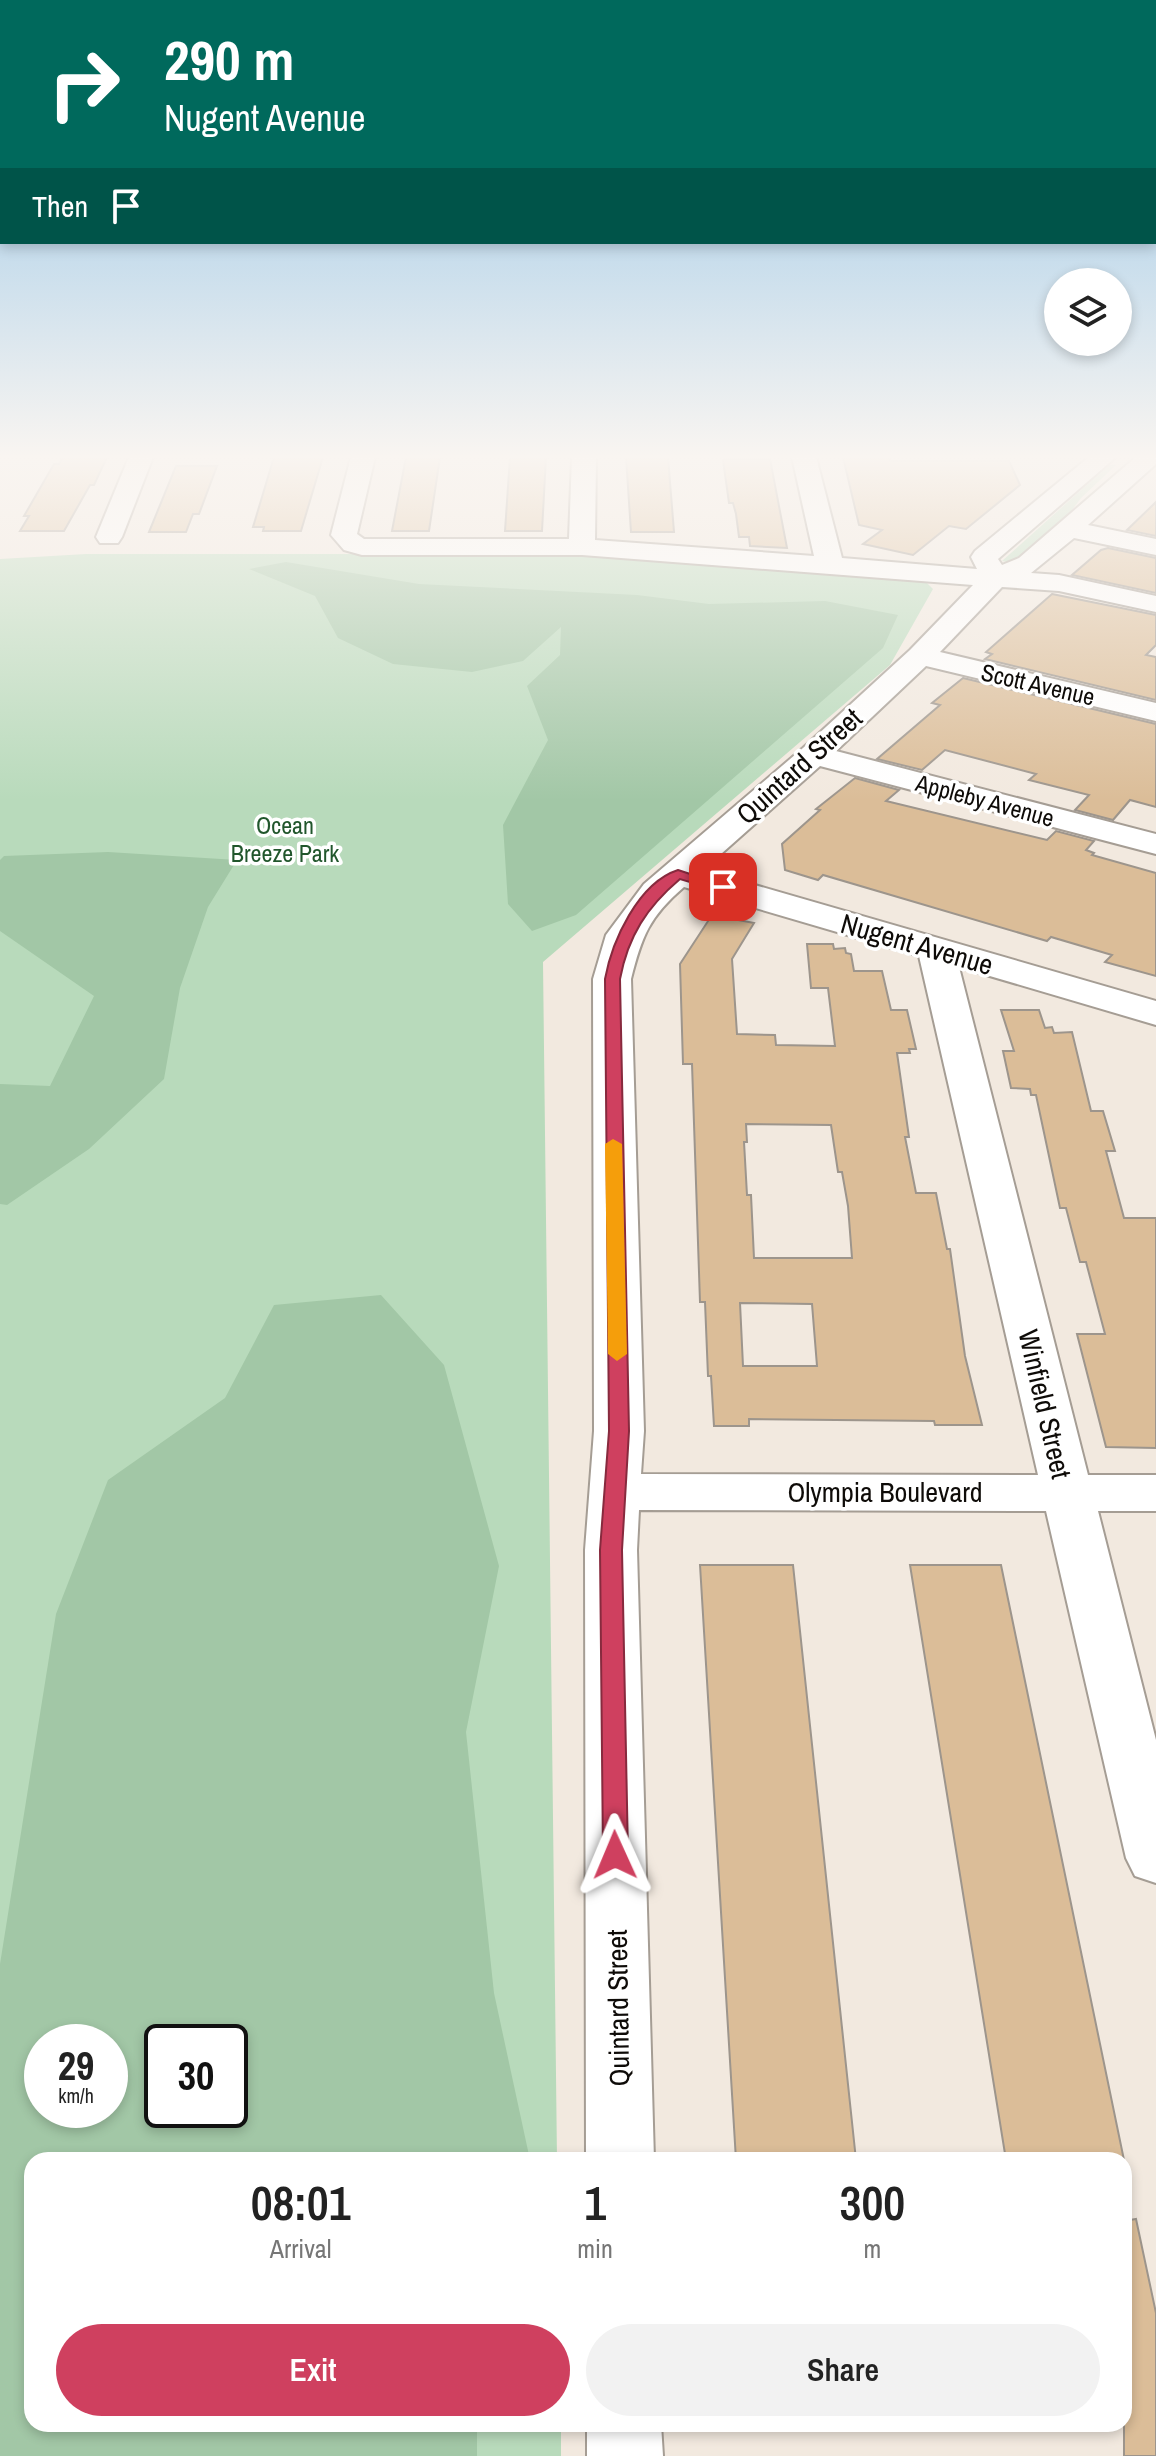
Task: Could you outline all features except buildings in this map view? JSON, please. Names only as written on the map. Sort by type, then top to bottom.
[{"type":"street","points":[[907,572],[1059,583],[1156,604]]},
{"type":"street","points":[[992,572],[995,578]]},
{"type":"street","name":"Quintard Street","points":[[620,2152],[611,1550],[619,1431],[612,979],[617,953],[631,923],[649,900],[814,755],[920,656],[995,578],[1011,572]]},
{"type":"street","name":"Scott Avenue","points":[[920,656],[1156,712]]},
{"type":"street","name":"Appleby Avenue","points":[[814,755],[1156,844]]},
{"type":"street","name":"Nugent Avenue","points":[[678,874],[1156,1013]]},
{"type":"street","name":"Winfield Street","points":[[936,950],[1156,1858]]},
{"type":"street","name":"Olympia Boulevard","points":[[615,1492],[1156,1493]]},
{"type":"street","points":[[624,2432],[625,2456]]},
{"type":"green space","name":"Ocean Breeze Park","points":[[0,572],[810,572],[924,580],[933,589],[890,665],[543,962],[557,2152],[24,2152],[24,2432],[561,2432],[561,2456],[0,2456]]},
{"type":"green space","points":[[255,572],[344,572],[419,584],[637,595],[709,604],[825,601],[898,615],[883,648],[576,915],[532,931],[508,904],[503,825],[548,740],[527,686],[560,655],[561,627],[523,661],[472,672],[393,664],[338,638],[315,596]]},
{"type":"green space","points":[[108,852],[237,860],[208,907],[180,988],[164,1079],[89,1149],[7,1205],[0,1204],[0,1084],[50,1086],[94,996],[0,931],[0,860],[4,856]]},
{"type":"green space","points":[[381,1295],[444,1365],[499,1566],[466,1732],[494,1993],[528,2152],[24,2152],[24,2432],[477,2432],[477,2456],[0,2456],[0,1964],[56,1614],[108,1480],[225,1398],[274,1305]]},
{"type":"slow traffic","points":[[613,1144],[617,1354]]},
{"type":"route","points":[[615,1855],[611,1550],[619,1431],[612,979],[617,953],[631,923],[657,892],[678,874],[723,887]]}]
